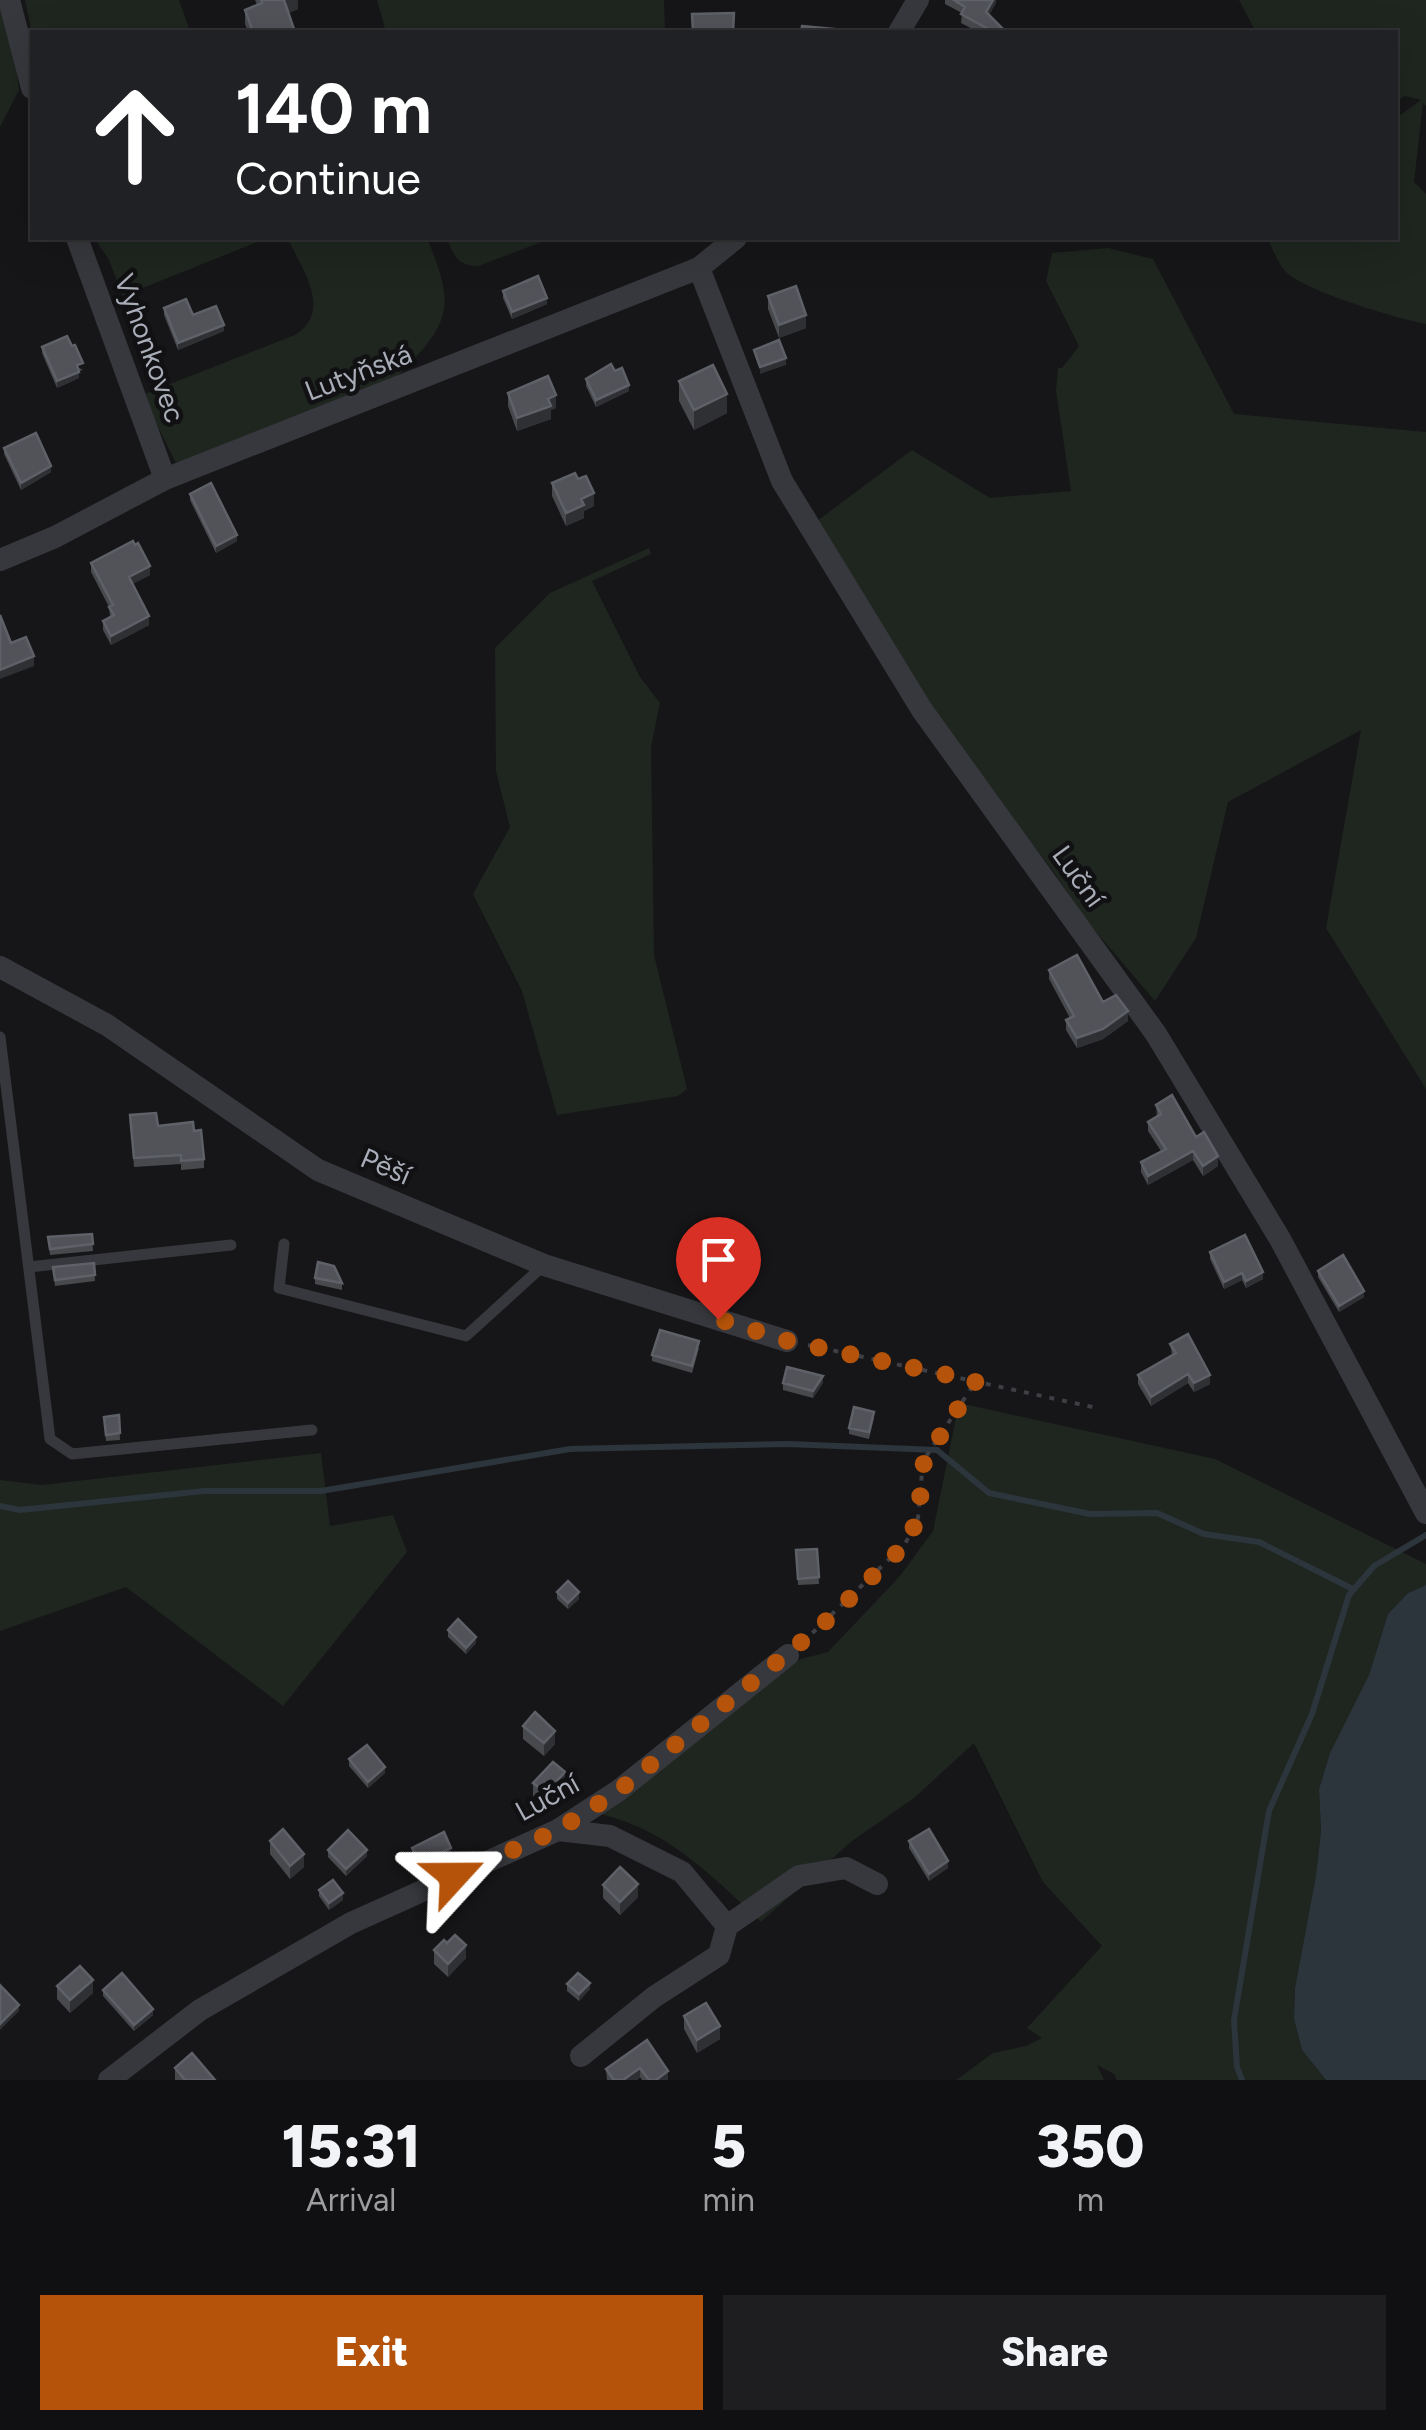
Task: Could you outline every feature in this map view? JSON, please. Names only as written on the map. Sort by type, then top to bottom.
[{"type":"street","points":[[9,0],[30,80]]},
{"type":"street","points":[[900,30],[918,0]]},
{"type":"street","name":"Vyhonkovec","points":[[79,240],[165,479]]},
{"type":"street","name":"Lutyňská","points":[[0,560],[165,479],[699,268],[734,240]]},
{"type":"street","name":"Luční","points":[[699,268],[782,481],[922,710],[1156,1034],[1280,1239],[1426,1513]]},
{"type":"street","name":"Pěší","points":[[0,967],[107,1026],[318,1170],[544,1265],[788,1341]]},
{"type":"street","name":"Luční","points":[[108,2080],[200,2010],[351,1923],[558,1830],[618,1791],[788,1655]]},
{"type":"street","points":[[558,1830],[610,1836],[682,1872],[727,1926]]},
{"type":"street","points":[[580,2056],[654,1997],[719,1955],[727,1926],[798,1876],[846,1868],[877,1884]]},
{"type":"lane","points":[[0,1037],[50,1439],[72,1454],[312,1430]]},
{"type":"lane","points":[[284,1244],[279,1288],[466,1336],[544,1265]]},
{"type":"lane","points":[[30,1267],[230,1245]]},
{"type":"path","points":[[788,1341],[1097,1408]]},
{"type":"path","points":[[788,1655],[906,1544],[918,1518],[924,1461],[976,1381]]},
{"type":"shaded area","points":[[0,0],[8,0],[19,90],[0,127]]},
{"type":"shaded area","points":[[25,0],[179,0],[189,30],[31,30]]},
{"type":"shaded area","points":[[377,0],[664,0],[665,30],[385,30]]},
{"type":"shaded area","points":[[1239,0],[1426,0],[1426,106],[1423,103],[1414,182],[1426,194],[1426,324],[1353,303],[1296,279],[1283,269],[1268,240],[1398,240],[1398,117],[1421,100],[1405,96],[1398,100],[1398,30],[1255,30]]},
{"type":"shaded area","points":[[95,240],[262,240],[123,296],[108,258]]},
{"type":"shaded area","points":[[278,240],[428,240],[445,298],[438,327],[398,376],[177,465],[142,395],[295,335],[306,326],[312,315],[312,291],[290,243]]},
{"type":"shaded area","points":[[448,240],[547,240],[478,266],[466,264]]},
{"type":"shaded area","points":[[1108,248],[1153,259],[1234,414],[1426,432],[1426,1089],[1326,928],[1361,730],[1228,802],[1196,938],[1155,1001],[1086,920],[1051,868],[937,723],[813,524],[912,450],[990,498],[1071,491],[1056,391],[1058,368],[1079,346],[1046,281],[1052,253]]},
{"type":"shaded area","points":[[649,548],[651,554],[592,581],[640,677],[660,703],[651,747],[654,955],[687,1089],[678,1096],[557,1115],[522,991],[473,894],[510,827],[496,771],[495,648],[550,593]]},
{"type":"shaded area","points":[[959,1403],[1215,1459],[1426,1564],[1426,1585],[1408,1593],[1388,1614],[1369,1675],[1330,1753],[1319,1789],[1321,1831],[1295,1988],[1294,2019],[1302,2050],[1326,2080],[1117,2080],[1097,2065],[1104,2080],[956,2080],[993,2053],[1042,2038],[1027,2028],[1102,1946],[1043,1882],[974,1743],[914,1798],[852,1841],[761,1922],[703,1869],[662,1840],[616,1818],[590,1812],[782,1664],[828,1652],[900,1576],[933,1531]]},
{"type":"shaded area","points":[[321,1453],[330,1526],[393,1515],[407,1552],[283,1706],[126,1587],[0,1631],[0,1480],[42,1485]]},
{"type":"shaded area","points":[[1426,1585],[1426,2080],[1326,2080],[1302,2050],[1294,2019],[1295,1988],[1321,1831],[1319,1789],[1330,1753],[1369,1675],[1388,1614],[1408,1593]]},
{"type":"building","points":[[261,0],[284,0],[294,30],[252,30],[245,10],[262,3]]},
{"type":"building","points":[[954,0],[993,0],[986,12],[1004,30],[990,30],[961,14],[965,7]]},
{"type":"building","points":[[734,13],[733,30],[693,30],[692,14]]},
{"type":"building","points":[[802,26],[835,29],[835,30],[801,30]]},
{"type":"building","points":[[538,276],[547,298],[512,312],[503,291]]},
{"type":"building","points":[[796,286],[806,315],[779,325],[768,296]]},
{"type":"building","points":[[186,299],[193,315],[216,306],[224,325],[178,343],[164,308]]},
{"type":"building","points":[[67,336],[83,363],[77,365],[79,372],[57,381],[42,347]]},
{"type":"building","points":[[779,340],[786,358],[760,367],[754,350]]},
{"type":"building","points":[[611,364],[615,371],[622,368],[629,385],[596,400],[586,379]]},
{"type":"building","points":[[713,365],[727,394],[694,410],[679,381]]},
{"type":"building","points":[[548,376],[556,395],[548,399],[551,406],[517,418],[508,393]]},
{"type":"building","points":[[36,433],[51,466],[21,483],[4,448]]},
{"type":"building","points":[[575,473],[578,479],[586,476],[594,493],[581,499],[584,505],[566,513],[552,483]]},
{"type":"building","points":[[211,483],[237,535],[216,546],[190,494]]},
{"type":"building","points":[[133,541],[138,543],[150,566],[129,577],[149,616],[111,636],[103,621],[114,615],[109,607],[113,605],[91,563]]},
{"type":"building","points":[[0,615],[11,643],[26,637],[34,656],[0,670]]},
{"type":"building","points":[[1077,955],[1103,1002],[1116,995],[1128,1011],[1103,1029],[1077,1038],[1066,1020],[1074,1016],[1049,970]]},
{"type":"building","points":[[1172,1095],[1196,1137],[1204,1132],[1218,1156],[1203,1166],[1193,1151],[1148,1176],[1141,1162],[1166,1149],[1148,1122],[1161,1114],[1156,1105]]},
{"type":"building","points":[[156,1113],[158,1126],[193,1122],[194,1131],[201,1130],[204,1159],[181,1161],[181,1155],[134,1158],[130,1115]]},
{"type":"building","points":[[92,1234],[93,1244],[50,1249],[48,1237]]},
{"type":"building","points":[[1245,1235],[1263,1272],[1246,1281],[1242,1273],[1224,1282],[1210,1252]]},
{"type":"building","points":[[1343,1255],[1364,1291],[1339,1306],[1318,1271]]},
{"type":"building","points":[[318,1262],[334,1266],[342,1283],[315,1278]]},
{"type":"building","points":[[94,1263],[95,1275],[55,1280],[53,1267]]},
{"type":"building","points":[[660,1330],[699,1341],[692,1366],[652,1355]]},
{"type":"building","points":[[1188,1334],[1210,1375],[1194,1383],[1188,1374],[1151,1397],[1138,1375],[1176,1353],[1170,1344]]},
{"type":"building","points":[[787,1367],[823,1376],[813,1391],[783,1383]]},
{"type":"building","points":[[854,1407],[874,1412],[869,1432],[849,1428]]},
{"type":"building","points":[[119,1415],[120,1433],[106,1435],[104,1417]]},
{"type":"building","points":[[817,1549],[819,1577],[798,1579],[796,1550]]},
{"type":"building","points":[[568,1581],[579,1592],[568,1603],[557,1592]]},
{"type":"building","points":[[458,1619],[476,1637],[466,1648],[448,1630]]},
{"type":"building","points":[[535,1712],[555,1731],[544,1743],[523,1726]]},
{"type":"building","points":[[367,1745],[385,1767],[368,1782],[349,1759]]},
{"type":"building","points":[[553,1762],[565,1772],[546,1793],[533,1783]]},
{"type":"building","points":[[283,1829],[304,1854],[290,1866],[270,1841]]},
{"type":"building","points":[[929,1829],[948,1861],[929,1874],[909,1841]]},
{"type":"building","points":[[348,1830],[367,1850],[346,1869],[328,1850]]},
{"type":"building","points":[[444,1832],[451,1848],[420,1863],[412,1848]]},
{"type":"building","points":[[620,1867],[638,1884],[620,1902],[603,1885]]},
{"type":"building","points":[[333,1880],[343,1893],[329,1903],[319,1890]]},
{"type":"building","points":[[455,1935],[466,1945],[448,1964],[434,1950]]},
{"type":"building","points":[[80,1966],[93,1980],[70,2000],[57,1986]]},
{"type":"building","points":[[122,1973],[153,2009],[134,2025],[103,1990]]},
{"type":"building","points":[[578,1973],[590,1983],[579,1994],[567,1984]]},
{"type":"building","points":[[0,1985],[19,2005],[0,2024]]},
{"type":"building","points":[[706,2003],[720,2026],[697,2040],[684,2016]]},
{"type":"building","points":[[647,2040],[668,2071],[649,2080],[640,2068],[623,2080],[614,2080],[606,2069]]},
{"type":"building","points":[[192,2053],[215,2080],[185,2080],[175,2068]]},
{"type":"waterway","points":[[0,1506],[20,1510],[204,1491],[321,1491],[570,1449],[788,1444],[937,1450],[989,1493],[1090,1514],[1157,1513],[1204,1534],[1259,1542],[1353,1589]]},
{"type":"waterway","points":[[1242,2080],[1237,2067],[1234,2020],[1269,1811],[1312,1714],[1349,1595],[1374,1566],[1426,1535]]},
{"type":"route","points":[[454,1876],[558,1830],[618,1791],[788,1655],[906,1544],[918,1518],[924,1461],[976,1381],[788,1341],[718,1319]]}]
